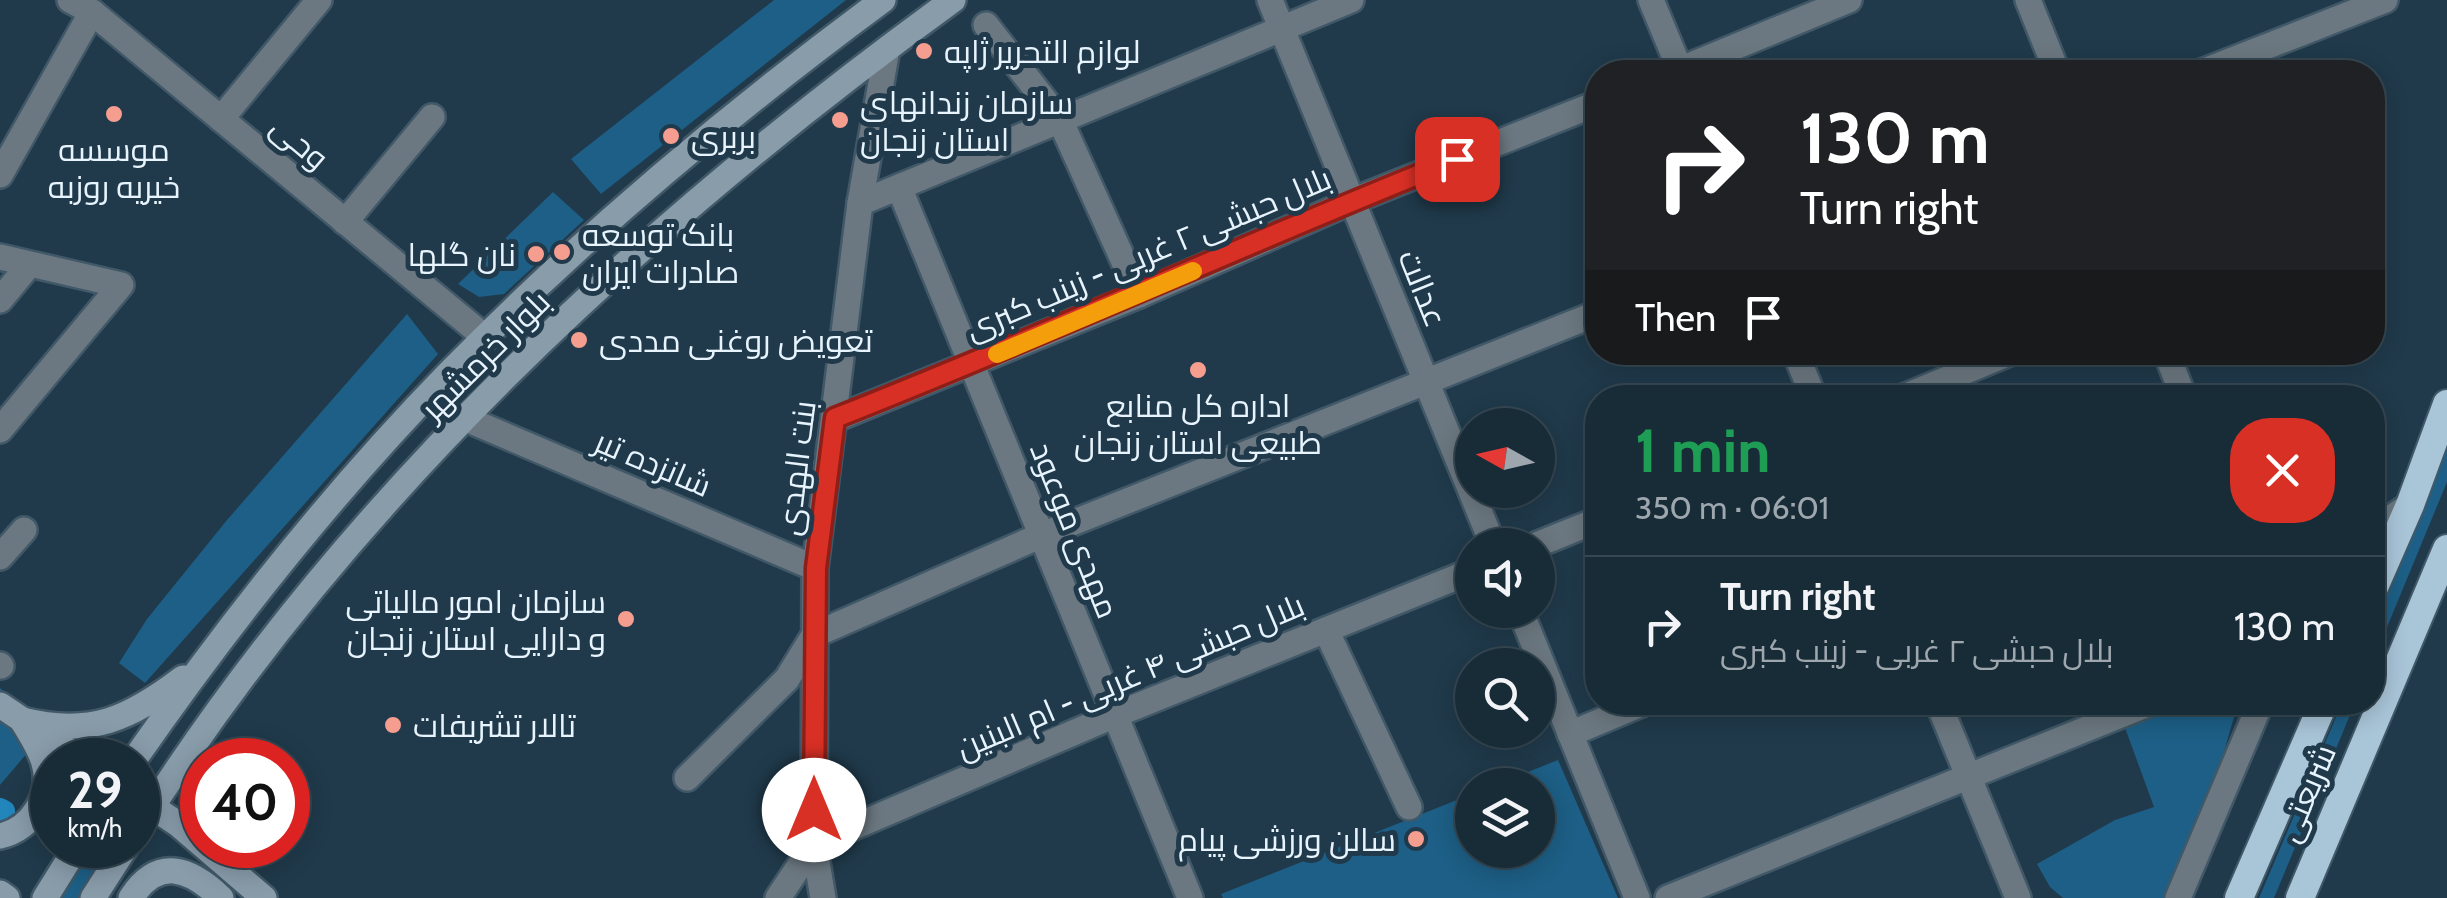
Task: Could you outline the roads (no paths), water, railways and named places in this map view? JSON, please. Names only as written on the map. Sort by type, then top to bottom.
[{"type":"highway","points":[[2385,562],[2447,404]]},
{"type":"highway","name":"شریعتی","points":[[2385,696],[2447,549]]},
{"type":"highway","points":[[2238,898],[2318,715]]},
{"type":"highway","name":"شریعتی","points":[[2300,898],[2377,715]]},
{"type":"main road","name":"بلوار خرمشهر","points":[[150,738],[326,510],[448,374],[580,247],[698,144],[884,0]]},
{"type":"main road","name":"بلوار خرمشهر","points":[[160,782],[279,630],[464,418],[606,282],[729,172],[954,0]]},
{"type":"main road","points":[[22,720],[90,728],[109,722],[154,700],[208,658]]},
{"type":"main road","points":[[0,706],[49,738]]},
{"type":"main road","points":[[0,836],[27,823],[39,808],[46,789],[43,759],[22,720]]},
{"type":"main road","points":[[160,812],[264,898]]},
{"type":"main road","points":[[44,898],[63,868]]},
{"type":"main road","points":[[94,898],[113,868]]},
{"type":"main road","points":[[132,898],[151,874],[165,870],[188,873],[222,898]]},
{"type":"main road","points":[[0,893],[7,898]]},
{"type":"street","points":[[222,119],[319,0]]},
{"type":"street","name":"عدالت","points":[[1270,0],[1486,528]]},
{"type":"street","points":[[860,203],[1351,0]]},
{"type":"street","points":[[1651,0],[1674,60]]},
{"type":"street","points":[[1707,60],[1850,0]]},
{"type":"street","points":[[2028,0],[2052,60]]},
{"type":"street","points":[[2232,60],[2384,0]]},
{"type":"street","points":[[0,175],[87,4]]},
{"type":"street","name":"وحی","points":[[87,4],[486,338]]},
{"type":"street","points":[[986,26],[1060,120],[1139,295]]},
{"type":"street","name":"بنت الهدی","points":[[823,898],[814,844],[816,568],[860,203],[887,48]]},
{"type":"street","name":"بلال حبشی ۲ غربی - زینب کبری","points":[[835,418],[1139,295],[1352,201],[1585,108]]},
{"type":"street","points":[[346,222],[432,117]]},
{"type":"street","name":"مهدی موعود","points":[[899,187],[1190,898]]},
{"type":"street","points":[[0,257],[121,285],[0,430]]},
{"type":"street","points":[[0,300],[29,265]]},
{"type":"street","points":[[687,778],[787,679],[814,635],[1042,535],[1585,319]]},
{"type":"street","points":[[1932,385],[1981,365]]},
{"type":"street","name":"شانزده تیر","points":[[464,418],[816,568]]},
{"type":"street","points":[[2385,523],[2410,505]]},
{"type":"street","points":[[1555,537],[1585,525]]},
{"type":"street","points":[[0,556],[24,530]]},
{"type":"street","name":"بلال حبشی ۴ غربی - ام البنین","points":[[814,844],[1116,715],[1455,578]]},
{"type":"street","points":[[1527,628],[1637,898]]},
{"type":"street","points":[[1326,630],[1410,807]]},
{"type":"street","points":[[1570,734],[1615,715]]},
{"type":"street","points":[[1943,715],[2018,898]]},
{"type":"street","points":[[1668,898],[2120,715]]},
{"type":"street","points":[[2178,898],[2255,715]]},
{"type":"street","points":[[778,898],[814,844]]},
{"type":"waterway","points":[[0,809],[4,811]]},
{"type":"place","name":"لوازم التحریر ژاپه","points":[[924,51]]},
{"type":"place","name":"موسسه خیریه روزبه","points":[[114,114]]},
{"type":"place","name":"سازمان زندانهای استان زنجان","points":[[840,120]]},
{"type":"place","name":"بربری","points":[[671,136]]},
{"type":"place","name":"بانک توسعه صادرات ایران","points":[[562,252]]},
{"type":"place","name":"نان گلها","points":[[536,254]]},
{"type":"place","name":"تعویض روغنی مددی","points":[[579,340]]},
{"type":"place","name":"اداره کل منابع طبیعی استان زنجان","points":[[1198,370]]},
{"type":"place","name":"سازمان امور مالیاتی و دارایی استان زنجان","points":[[626,619]]},
{"type":"place","name":"تالار تشریفات","points":[[393,725]]},
{"type":"place","name":"سالن ورزشی پیام","points":[[1416,839]]}]
